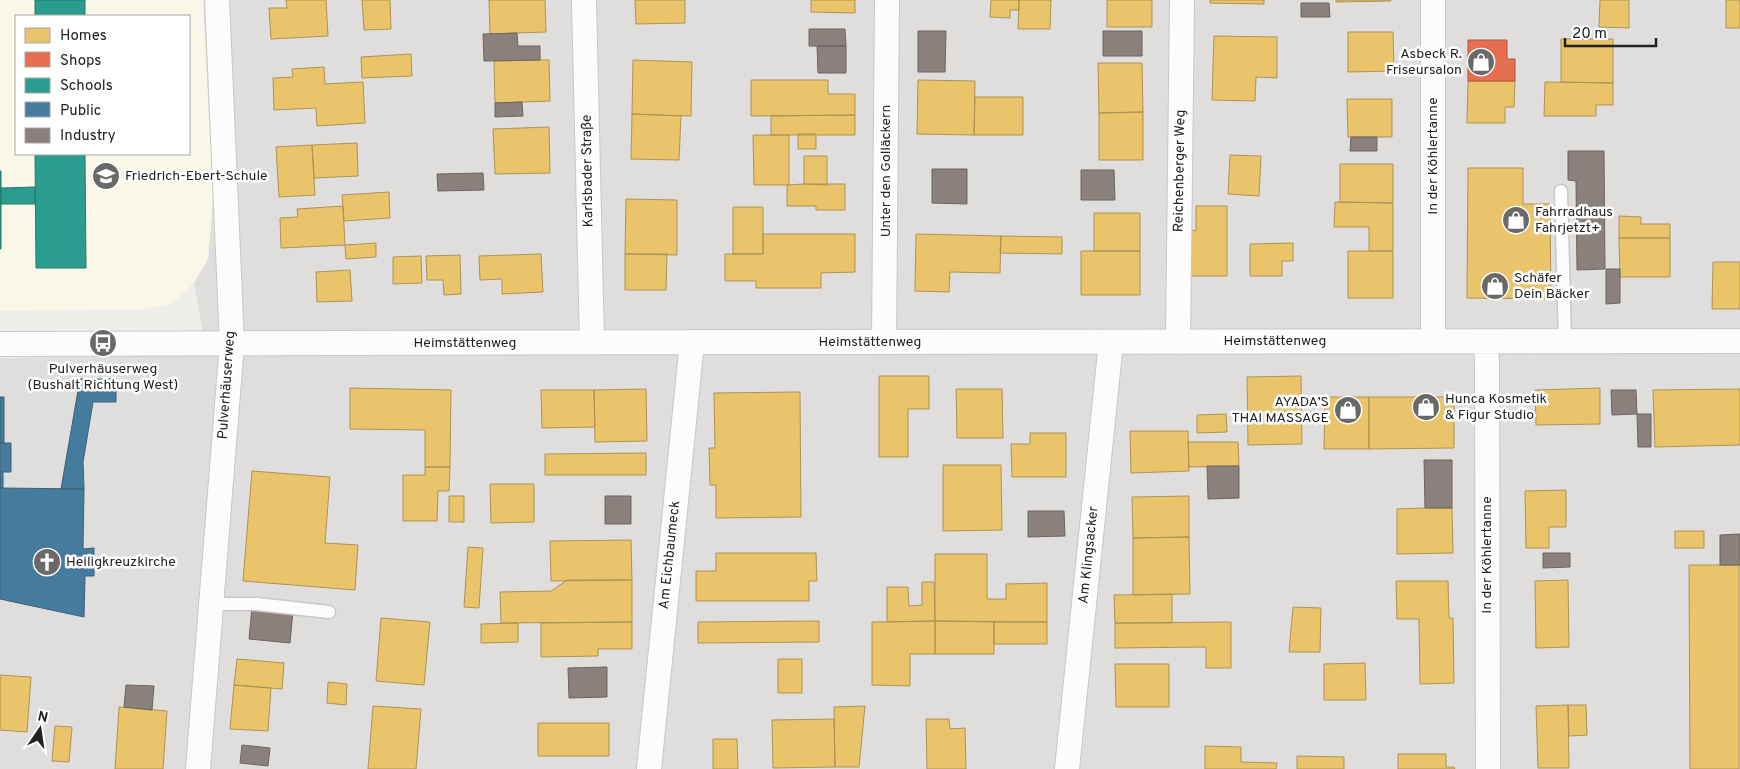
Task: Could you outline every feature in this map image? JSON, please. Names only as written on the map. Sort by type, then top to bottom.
[{"type":"street","name":"Pulverhäuserweg","points":[[198,769],[232,343],[217,0]]},
{"type":"street","name":"Karlsbader Straße","points":[[584,0],[592,342]]},
{"type":"street","name":"Unter den Golläckern","points":[[884,342],[887,0]]},
{"type":"street","name":"Reichenberger Weg","points":[[1178,342],[1182,0]]},
{"type":"street","name":"In der Köhlertanne","points":[[1433,0],[1433,341]]},
{"type":"street","name":"Heimstättenweg","points":[[0,344],[1740,341]]},
{"type":"street","name":"Am Eichbaumeck","points":[[649,769],[692,342]]},
{"type":"street","name":"Am Klingsacker","points":[[1068,769],[1111,342]]},
{"type":"street","name":"In der Köhlertanne","points":[[1486,342],[1488,769]]},
{"type":"lane","points":[[1561,191],[1565,341]]},
{"type":"lane","points":[[211,604],[257,604],[329,612]]},
{"type":"shaded area","name":"Friedrich-Ebert-Schule","points":[[0,0],[203,0],[213,198],[208,259],[194,283],[172,304],[143,309],[0,311]]},
{"type":"shaded area","points":[[203,0],[1740,0],[1740,769],[0,769],[0,660],[185,676],[207,356],[194,283],[208,259],[213,198]]},
{"type":"shaded area","points":[[1688,156],[1740,156],[1740,205],[1687,204]]},
{"type":"shaded area","points":[[1606,269],[1606,308],[1578,308],[1577,270]]},
{"type":"shaded area","points":[[207,355],[185,676],[0,660],[0,358]]},
{"type":"shaded area","points":[[85,588],[191,588],[186,676],[77,667],[75,615],[84,617]]},
{"type":"building: Homes","points":[[286,0],[326,0],[328,36],[271,39],[269,8],[287,8]]},
{"type":"building: Homes","points":[[362,0],[390,0],[391,29],[364,30]]},
{"type":"building: Homes","points":[[489,0],[545,0],[546,32],[490,34]]},
{"type":"building: Homes","points":[[635,0],[685,0],[685,23],[636,24]]},
{"type":"building: Homes","points":[[811,0],[855,0],[855,13],[811,12]]},
{"type":"building: Homes","points":[[991,0],[1019,0],[1019,10],[1010,10],[1010,18],[990,17]]},
{"type":"building: Homes","points":[[1019,0],[1051,0],[1050,29],[1018,29]]},
{"type":"building: Homes","points":[[1107,0],[1152,0],[1152,27],[1107,27]]},
{"type":"building: Homes","points":[[1210,0],[1264,0],[1264,4],[1210,3]]},
{"type":"building: Homes","points":[[1336,0],[1391,0],[1391,1],[1336,2]]},
{"type":"building: Homes","points":[[1600,0],[1629,0],[1629,28],[1599,27]]},
{"type":"building: Homes","points":[[1726,0],[1740,0],[1740,28],[1726,28]]},
{"type":"building: Homes","points":[[1348,32],[1393,32],[1394,71],[1348,72]]},
{"type":"building: Homes","points":[[1214,36],[1277,37],[1277,78],[1256,77],[1255,101],[1212,100]]},
{"type":"building: Homes","points":[[1561,39],[1613,39],[1613,83],[1561,82]]},
{"type":"building: Homes","points":[[411,54],[412,76],[362,78],[361,57]]},
{"type":"building: Homes","points":[[549,60],[550,101],[495,103],[494,61]]},
{"type":"building: Homes","points":[[633,60],[692,62],[691,116],[632,114]]},
{"type":"building: Homes","points":[[1098,63],[1142,63],[1143,112],[1099,113]]},
{"type":"building: Homes","points":[[324,67],[325,84],[363,82],[365,123],[317,126],[316,108],[274,110],[273,78],[293,77],[292,69]]},
{"type":"building: Homes","points":[[751,80],[828,80],[828,94],[855,94],[855,115],[751,116]]},
{"type":"building: Homes","points":[[918,80],[975,81],[974,135],[917,134]]},
{"type":"building: Homes","points":[[1468,81],[1515,81],[1514,107],[1505,107],[1505,123],[1467,123]]},
{"type":"building: Homes","points":[[1545,82],[1613,83],[1613,105],[1596,105],[1596,116],[1544,116]]},
{"type":"building: Homes","points":[[975,97],[1023,97],[1023,135],[974,135]]},
{"type":"building: Homes","points":[[1347,99],[1392,99],[1392,137],[1348,137]]},
{"type":"building: Homes","points":[[1143,112],[1143,160],[1099,160],[1099,113]]},
{"type":"building: Homes","points":[[632,114],[681,116],[679,160],[631,159]]},
{"type":"building: Homes","points":[[855,115],[855,135],[771,135],[771,116]]},
{"type":"building: Homes","points":[[549,127],[550,173],[495,174],[493,129]]},
{"type":"building: Homes","points":[[798,134],[816,134],[816,149],[798,149]]},
{"type":"building: Homes","points":[[753,135],[789,135],[789,185],[754,185]]},
{"type":"building: Homes","points":[[357,143],[358,176],[314,178],[312,145]]},
{"type":"building: Homes","points":[[312,145],[315,195],[279,197],[276,147]]},
{"type":"building: Homes","points":[[1230,155],[1261,156],[1259,196],[1228,194]]},
{"type":"building: Homes","points":[[804,156],[827,156],[827,185],[804,184]]},
{"type":"building: Homes","points":[[1340,164],[1393,164],[1393,203],[1340,202]]},
{"type":"building: Homes","points":[[1468,168],[1523,168],[1523,204],[1550,204],[1551,299],[1467,298]]},
{"type":"building: Homes","points":[[845,184],[845,210],[816,210],[816,206],[787,206],[787,185]]},
{"type":"building: Homes","points":[[389,192],[390,218],[344,221],[342,195]]},
{"type":"building: Homes","points":[[626,199],[677,200],[677,255],[625,254]]},
{"type":"building: Homes","points":[[1335,202],[1393,203],[1393,251],[1369,251],[1369,227],[1334,227]]},
{"type":"building: Homes","points":[[343,206],[345,245],[281,248],[280,218],[298,217],[297,209]]},
{"type":"building: Homes","points":[[1196,206],[1227,206],[1227,276],[1190,276],[1190,230],[1196,231]]},
{"type":"building: Homes","points":[[733,207],[763,207],[763,254],[733,254]]},
{"type":"building: Homes","points":[[1094,213],[1140,213],[1140,251],[1094,251]]},
{"type":"building: Homes","points":[[1619,216],[1641,217],[1641,224],[1670,224],[1670,238],[1619,238]]},
{"type":"building: Homes","points":[[763,234],[855,234],[855,272],[821,273],[821,288],[756,288],[756,281],[725,281],[725,254],[763,254]]},
{"type":"building: Homes","points":[[916,234],[1001,236],[1000,273],[950,272],[949,292],[915,291]]},
{"type":"building: Homes","points":[[1001,236],[1062,237],[1062,254],[1000,253]]},
{"type":"building: Homes","points":[[1619,238],[1670,238],[1670,277],[1620,277]]},
{"type":"building: Homes","points":[[376,243],[376,257],[346,259],[345,245]]},
{"type":"building: Homes","points":[[1293,243],[1293,261],[1282,261],[1282,276],[1250,276],[1250,244]]},
{"type":"building: Homes","points":[[1081,251],[1140,251],[1140,295],[1081,295]]},
{"type":"building: Homes","points":[[1348,251],[1393,251],[1393,298],[1348,298]]},
{"type":"building: Homes","points":[[541,254],[543,292],[502,294],[502,279],[480,280],[479,256]]},
{"type":"building: Homes","points":[[625,254],[667,254],[666,290],[625,290]]},
{"type":"building: Homes","points":[[460,255],[461,294],[444,295],[443,280],[427,280],[426,256]]},
{"type":"building: Homes","points":[[421,256],[422,283],[393,284],[393,257]]},
{"type":"building: Homes","points":[[1713,262],[1740,262],[1740,309],[1712,309]]},
{"type":"building: Homes","points":[[350,270],[352,301],[317,302],[316,272]]},
{"type":"building: Homes","points":[[879,376],[929,376],[929,409],[908,409],[908,457],[879,457]]},
{"type":"building: Homes","points":[[1301,376],[1302,444],[1248,445],[1247,377]]},
{"type":"building: Homes","points":[[350,388],[451,390],[450,467],[425,467],[425,430],[350,429]]},
{"type":"building: Homes","points":[[1600,388],[1600,424],[1536,425],[1535,390]]},
{"type":"building: Homes","points":[[646,389],[647,441],[595,442],[594,390]]},
{"type":"building: Homes","points":[[956,389],[1002,389],[1003,438],[957,438]]},
{"type":"building: Homes","points":[[1740,389],[1740,445],[1655,447],[1653,390]]},
{"type":"building: Homes","points":[[541,390],[594,390],[595,427],[542,428]]},
{"type":"building: Homes","points":[[800,392],[801,517],[716,518],[716,485],[710,485],[709,448],[715,448],[714,393]]},
{"type":"building: Homes","points":[[1325,397],[1369,397],[1369,449],[1324,449]]},
{"type":"building: Homes","points":[[1369,397],[1454,397],[1454,448],[1369,449]]},
{"type":"building: Homes","points":[[1226,414],[1227,432],[1197,433],[1197,415]]},
{"type":"building: Homes","points":[[1130,431],[1188,431],[1189,471],[1131,473]]},
{"type":"building: Homes","points":[[1030,433],[1066,433],[1066,477],[1012,477],[1011,444],[1030,444]]},
{"type":"building: Homes","points":[[1188,442],[1238,442],[1239,466],[1189,467]]},
{"type":"building: Homes","points":[[646,453],[646,475],[545,475],[545,454]]},
{"type":"building: Homes","points":[[943,465],[1001,465],[1002,530],[943,531]]},
{"type":"building: Homes","points":[[425,467],[450,467],[449,491],[438,491],[437,521],[403,521],[403,475],[425,475]]},
{"type":"building: Homes","points":[[252,471],[330,477],[325,543],[358,545],[355,590],[243,581]]},
{"type":"building: Homes","points":[[490,484],[534,484],[534,522],[491,523]]},
{"type":"building: Homes","points":[[1566,490],[1566,527],[1549,527],[1549,548],[1526,548],[1525,491]]},
{"type":"building: Homes","points":[[449,496],[464,496],[464,522],[449,522]]},
{"type":"building: Homes","points":[[1189,496],[1189,537],[1133,538],[1132,497]]},
{"type":"building: Homes","points":[[1452,508],[1453,553],[1397,554],[1397,509]]},
{"type":"building: Homes","points":[[1675,531],[1704,531],[1704,548],[1675,548]]},
{"type":"building: Homes","points":[[1189,537],[1190,594],[1133,595],[1133,538]]},
{"type":"building: Homes","points":[[631,540],[632,580],[551,581],[550,541]]},
{"type":"building: Homes","points":[[468,547],[483,548],[479,608],[464,607]]},
{"type":"building: Homes","points":[[716,553],[816,553],[817,581],[809,581],[809,601],[696,601],[696,571],[716,571]]},
{"type":"building: Homes","points":[[935,554],[987,554],[987,599],[1006,599],[1006,584],[1047,583],[1047,622],[935,621]]},
{"type":"building: Homes","points":[[1689,565],[1739,565],[1739,769],[1690,769]]},
{"type":"building: Homes","points":[[567,580],[632,580],[632,622],[501,623],[500,592],[551,591]]},
{"type":"building: Homes","points":[[1568,580],[1569,647],[1536,648],[1535,581]]},
{"type":"building: Homes","points":[[1396,581],[1448,581],[1449,618],[1453,618],[1454,683],[1420,684],[1419,619],[1397,619]]},
{"type":"building: Homes","points":[[922,582],[934,582],[935,621],[887,622],[887,587],[908,587],[909,606],[922,605]]},
{"type":"building: Homes","points":[[1172,594],[1172,623],[1115,623],[1114,595]]},
{"type":"building: Homes","points":[[1293,607],[1321,608],[1320,652],[1289,652]]},
{"type":"building: Homes","points":[[381,618],[430,622],[424,685],[376,681]]},
{"type":"building: Homes","points":[[819,621],[819,642],[698,643],[698,622]]},
{"type":"building: Homes","points":[[935,621],[994,622],[994,654],[935,654]]},
{"type":"building: Homes","points":[[935,621],[935,654],[910,654],[910,686],[872,685],[872,622]]},
{"type":"building: Homes","points":[[632,622],[632,649],[598,649],[598,656],[541,657],[541,623]]},
{"type":"building: Homes","points":[[994,622],[1047,622],[1047,644],[994,644]]},
{"type":"building: Homes","points":[[1231,622],[1231,668],[1206,668],[1206,647],[1115,648],[1115,623]]},
{"type":"building: Homes","points":[[518,623],[518,642],[481,643],[481,624]]},
{"type":"building: Homes","points":[[237,659],[284,663],[282,689],[234,685]]},
{"type":"building: Homes","points":[[778,659],[802,659],[802,693],[778,693]]},
{"type":"building: Homes","points":[[1365,663],[1366,700],[1324,700],[1324,664]]},
{"type":"building: Homes","points":[[1115,664],[1169,664],[1169,707],[1116,707]]},
{"type":"building: Homes","points":[[0,675],[31,677],[27,732],[0,730]]},
{"type":"building: Homes","points":[[328,682],[347,684],[346,705],[327,703]]},
{"type":"building: Homes","points":[[234,685],[271,688],[268,731],[230,729]]},
{"type":"building: Homes","points":[[1568,705],[1586,705],[1587,735],[1569,736]]},
{"type":"building: Homes","points":[[1568,705],[1569,768],[1538,768],[1536,706]]},
{"type":"building: Homes","points":[[373,706],[421,709],[416,769],[368,769]]},
{"type":"building: Homes","points":[[865,706],[859,767],[835,767],[834,707]]},
{"type":"building: Homes","points":[[119,707],[167,711],[163,769],[115,769]]},
{"type":"building: Homes","points":[[834,719],[835,767],[773,768],[772,720]]},
{"type":"building: Homes","points":[[926,719],[949,719],[950,729],[965,728],[966,769],[927,769]]},
{"type":"building: Homes","points":[[538,723],[609,723],[609,756],[538,756]]},
{"type":"building: Homes","points":[[55,726],[72,727],[69,762],[52,761]]},
{"type":"building: Homes","points":[[713,739],[737,739],[738,769],[713,769]]},
{"type":"building: Homes","points":[[1205,746],[1241,747],[1241,762],[1277,763],[1276,769],[1205,769]]},
{"type":"building: Homes","points":[[1398,754],[1446,754],[1446,767],[1454,767],[1455,769],[1398,769]]},
{"type":"building: Homes","points":[[1297,756],[1344,757],[1344,769],[1297,769]]},
{"type":"building: Shops","points":[[1468,40],[1507,40],[1507,59],[1515,59],[1515,81],[1468,81]]},
{"type":"building: Schools","points":[[35,0],[85,0],[85,15],[35,15]]},
{"type":"building: Schools","points":[[35,155],[85,155],[86,268],[36,268]]},
{"type":"building: Schools","points":[[1,171],[1,249],[0,249]]},
{"type":"building: Schools","points":[[35,187],[35,204],[1,204],[1,188]]},
{"type":"building: Public","points":[[80,379],[116,379],[116,402],[93,402],[83,462],[84,489],[61,489]]},
{"type":"building: Public","points":[[0,397],[4,397],[4,443],[0,443]]},
{"type":"building: Public","points":[[0,443],[11,443],[11,472],[3,472],[3,488],[0,488]]},
{"type":"building: Public","name":"Heiligkreuzkirche","points":[[0,488],[84,489],[83,549],[94,548],[94,576],[85,576],[84,617],[0,599]]},
{"type":"building: Industry","points":[[1301,3],[1329,3],[1330,17],[1301,17]]},
{"type":"building: Industry","points":[[809,29],[845,29],[846,46],[809,46]]},
{"type":"building: Industry","points":[[918,31],[946,31],[945,72],[918,72]]},
{"type":"building: Industry","points":[[1103,31],[1142,31],[1142,56],[1103,56]]},
{"type":"building: Industry","points":[[517,33],[518,46],[540,46],[540,60],[484,61],[483,34]]},
{"type":"building: Industry","points":[[817,46],[846,46],[846,73],[818,73]]},
{"type":"building: Industry","points":[[522,102],[523,116],[495,117],[495,103]]},
{"type":"building: Industry","points":[[1351,137],[1377,137],[1377,151],[1350,151]]},
{"type":"building: Industry","points":[[1568,151],[1604,151],[1605,269],[1577,270],[1576,181],[1568,180]]},
{"type":"building: Industry","points":[[932,169],[967,169],[967,204],[932,203]]},
{"type":"building: Industry","points":[[1081,170],[1114,170],[1115,200],[1081,200]]},
{"type":"building: Industry","points":[[483,173],[484,190],[438,191],[437,174]]},
{"type":"building: Industry","points":[[1606,269],[1620,269],[1620,303],[1606,304]]},
{"type":"building: Industry","points":[[1611,390],[1636,390],[1637,414],[1612,415]]},
{"type":"building: Industry","points":[[1637,414],[1651,414],[1651,447],[1638,447]]},
{"type":"building: Industry","points":[[1424,460],[1452,460],[1452,508],[1425,508]]},
{"type":"building: Industry","points":[[1207,466],[1239,466],[1239,498],[1208,499]]},
{"type":"building: Industry","points":[[605,496],[631,496],[631,524],[605,524]]},
{"type":"building: Industry","points":[[1028,511],[1064,511],[1065,536],[1028,537]]},
{"type":"building: Industry","points":[[1740,534],[1740,565],[1720,565],[1720,535]]},
{"type":"building: Industry","points":[[1543,553],[1570,553],[1570,567],[1543,568]]},
{"type":"building: Industry","points":[[252,607],[293,611],[290,643],[249,639]]},
{"type":"building: Industry","points":[[607,667],[607,697],[569,698],[568,668]]},
{"type":"building: Industry","points":[[126,685],[154,686],[152,710],[124,707]]},
{"type":"building: Industry","points":[[242,745],[270,748],[268,766],[240,763]]},
{"type":"place","name":"Asbeck R. Friseursalon","points":[[1481,62]]},
{"type":"place","name":"Friedrich-Ebert-Schule","points":[[106,176]]},
{"type":"place","name":"Fahrradhaus Fahrjetzt+","points":[[1516,220]]},
{"type":"place","name":"Schäfer Dein Bäcker","points":[[1495,286]]},
{"type":"place","name":"Pulverhäuserweg (Bushalt Richtung West)","points":[[103,343]]},
{"type":"place","name":"Hunca Kosmetik & Figur Studio","points":[[1426,407]]},
{"type":"place","name":"AYADA’S THAI MASSAGE","points":[[1348,410]]},
{"type":"place","name":"Heiligkreuzkirche","points":[[47,562]]}]
